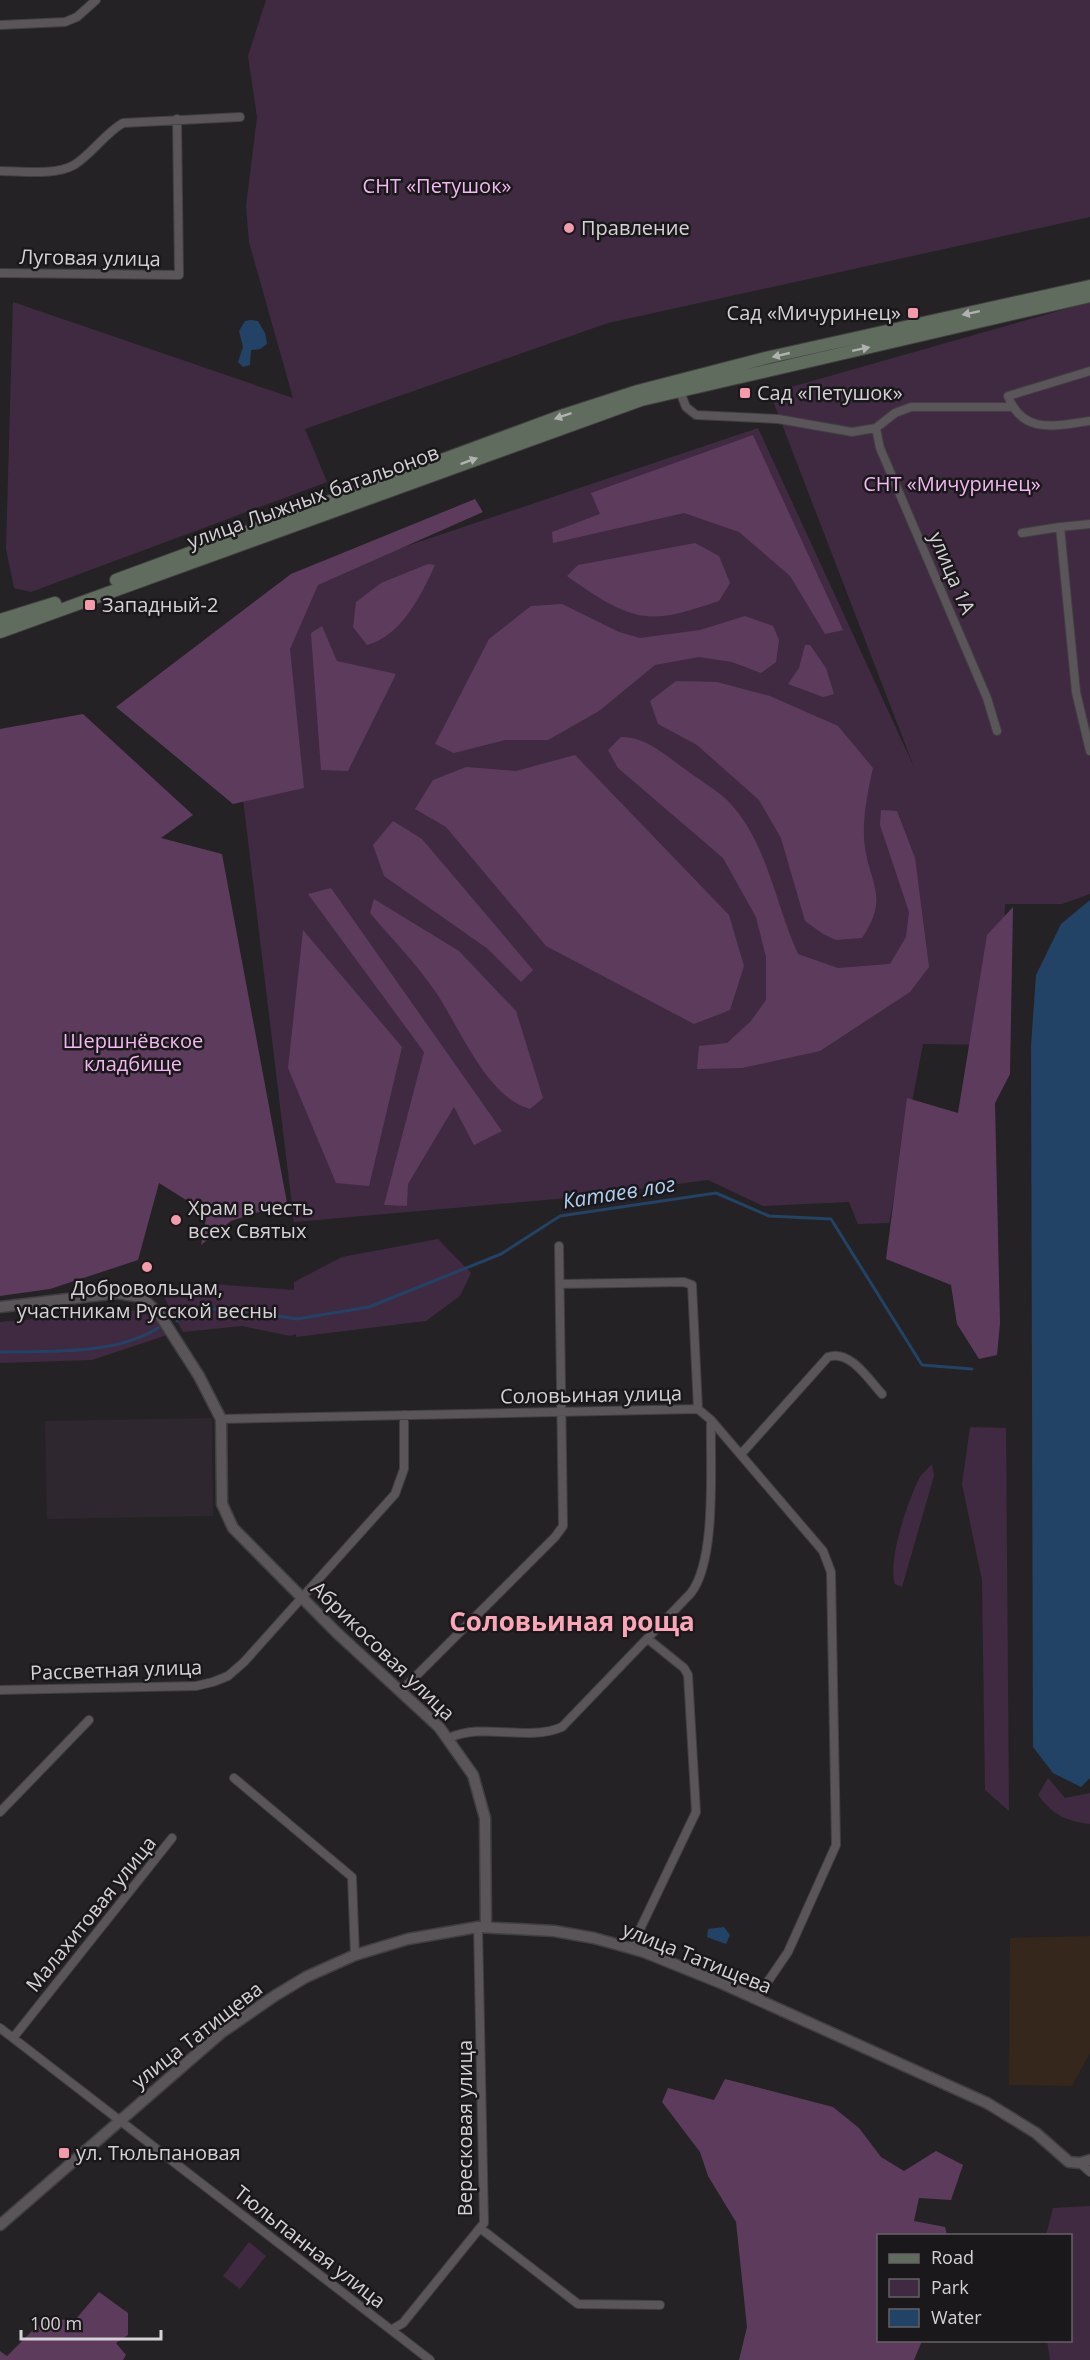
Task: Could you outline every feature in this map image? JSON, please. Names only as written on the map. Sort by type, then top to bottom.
[{"type":"main road","points":[[640,395],[770,357],[1090,286]]},
{"type":"main road","points":[[640,395],[679,389],[1090,296]]},
{"type":"main road","name":"улица Лыжных батальонов","points":[[1,623],[561,416],[640,395]]},
{"type":"street","points":[[0,25],[65,22],[77,17],[96,0]]},
{"type":"street","points":[[0,171],[60,170],[74,165],[109,131],[123,123],[240,117]]},
{"type":"street","name":"Луговая улица","points":[[0,273],[179,275],[177,120]]},
{"type":"street","points":[[1090,371],[1008,396],[1012,408],[1027,421],[1044,427],[1090,421]]},
{"type":"street","points":[[679,389],[686,407],[696,415],[778,419],[844,432],[876,428],[895,413],[911,407],[1012,408]]},
{"type":"street","name":"улица 1А","points":[[876,428],[880,448],[987,698],[997,731]]},
{"type":"street","points":[[1022,533],[1090,524]]},
{"type":"street","points":[[1060,527],[1076,692],[1090,751]]},
{"type":"street","points":[[401,1691],[559,1533],[564,1518],[560,1246]]},
{"type":"street","points":[[560,1284],[684,1281],[692,1285],[698,1409]]},
{"type":"street","points":[[0,1307],[117,1293],[141,1297],[150,1303],[171,1329],[221,1419]]},
{"type":"street","points":[[742,1453],[822,1362],[836,1354],[846,1357],[882,1394]]},
{"type":"street","name":"Соловьиная улица","points":[[221,1419],[698,1409],[742,1453],[823,1551],[831,1572],[836,1845],[788,1952],[756,1999]]},
{"type":"street","name":"Рассветная улица","points":[[0,1690],[196,1686],[213,1683],[228,1676],[244,1662],[399,1488],[406,1446],[404,1415]]},
{"type":"street","name":"Абрикосовая улица","points":[[221,1419],[222,1504],[233,1528],[300,1597],[449,1738],[473,1775],[482,1803],[482,1927]]},
{"type":"street","points":[[449,1738],[464,1731],[547,1731],[562,1727],[691,1593],[702,1574],[707,1552],[711,1420]]},
{"type":"street","points":[[631,1948],[696,1812],[688,1676],[684,1668],[648,1639]]},
{"type":"street","points":[[0,1812],[89,1720]]},
{"type":"street","points":[[234,1778],[352,1877],[356,1955]]},
{"type":"street","name":"Малахитовая улица","points":[[13,2038],[172,1838]]},
{"type":"street","name":"улица Татищева","points":[[0,2225],[221,2033],[254,2009],[306,1977],[356,1955],[408,1939],[482,1927],[554,1931],[631,1948],[756,1999],[987,2103],[1036,2133],[1069,2162],[1085,2162]]},
{"type":"street","name":"Вересковая улица","points":[[391,2330],[403,2323],[484,2223],[482,1927]]},
{"type":"street","name":"Тюльпанная улица","points":[[0,2028],[430,2360]]},
{"type":"street","points":[[1085,2162],[1090,2172]]},
{"type":"street","points":[[480,2228],[578,2304],[660,2306]]},
{"type":"shaded area","points":[[212,1418],[213,1516],[47,1519],[45,1421]]},
{"type":"shaded area","points":[[1090,1936],[1090,2053],[1072,2086],[1009,2085],[1010,1938]]},
{"type":"green space","name":"СНТ «Петушок»","points":[[266,0],[1090,0],[1090,217],[608,323],[305,429],[327,482],[31,592],[14,588],[6,549],[13,302],[293,398],[249,242],[246,206],[257,117],[248,56]]},
{"type":"green space","name":"СНТ «Мичуринец»","points":[[1090,302],[1090,894],[1062,904],[1005,904],[999,1045],[923,1044],[889,1223],[858,1224],[849,1202],[763,1206],[708,1180],[579,1197],[294,1222],[227,666],[291,585],[758,428],[914,767],[770,393]]},
{"type":"green space","points":[[753,435],[843,630],[825,634],[790,576],[739,532],[684,513],[553,543],[552,532],[600,514],[591,493]]},
{"type":"green space","points":[[475,499],[483,512],[318,585],[290,649],[304,788],[233,804],[116,707],[291,574]]},
{"type":"green space","points":[[695,543],[719,556],[730,583],[719,601],[683,612],[655,617],[626,611],[605,601],[567,576],[578,565]]},
{"type":"green space","points":[[428,564],[435,565],[416,602],[400,624],[379,640],[367,645],[353,627],[356,602],[381,583]]},
{"type":"green space","points":[[562,604],[619,632],[640,638],[700,630],[745,616],[773,626],[779,640],[776,662],[761,673],[732,662],[699,657],[655,665],[599,711],[548,740],[505,740],[454,753],[435,744],[489,639],[531,606]]},
{"type":"green space","points":[[322,626],[337,661],[396,674],[348,771],[321,770],[311,633]]},
{"type":"green space","points":[[805,645],[810,645],[826,668],[834,694],[823,697],[788,684],[799,668]]},
{"type":"green space","points":[[676,681],[717,682],[770,696],[838,726],[873,768],[865,811],[864,837],[876,898],[871,923],[862,938],[836,940],[805,921],[781,838],[759,800],[697,745],[658,724],[650,701]]},
{"type":"green space","name":"Шершнёвское кладбище","points":[[83,714],[193,815],[161,838],[222,854],[287,1203],[231,1221],[201,1245],[207,1213],[159,1183],[138,1260],[50,1289],[0,1296],[0,729]]},
{"type":"green space","points":[[621,737],[638,740],[653,747],[727,800],[741,816],[761,853],[798,954],[838,968],[890,964],[906,937],[909,912],[880,825],[881,810],[897,811],[915,858],[929,967],[910,992],[820,1051],[742,1068],[697,1069],[699,1046],[727,1043],[751,1021],[766,1000],[766,957],[756,917],[723,858],[618,768],[608,750]]},
{"type":"green space","points":[[575,755],[729,915],[744,966],[730,1010],[694,1024],[546,946],[446,827],[415,809],[433,780],[466,767],[516,771]]},
{"type":"green space","points":[[393,821],[422,839],[533,970],[521,982],[488,949],[384,876],[373,845]]},
{"type":"green space","points":[[331,888],[502,1131],[474,1145],[454,1107],[408,1184],[407,1206],[384,1205],[424,1052],[308,894]]},
{"type":"green space","points":[[374,899],[459,951],[516,1011],[543,1098],[530,1109],[500,1091],[487,1076],[428,981],[370,913]]},
{"type":"green space","points":[[1013,907],[1010,1074],[995,1103],[1000,1323],[997,1355],[979,1359],[957,1324],[951,1285],[886,1259],[907,1098],[958,1113],[987,935]]},
{"type":"green space","points":[[303,930],[402,1047],[369,1186],[336,1183],[288,1068]]},
{"type":"green space","points":[[438,1239],[471,1273],[460,1296],[426,1321],[296,1337],[296,1334],[290,1336],[242,1326],[183,1332],[164,1297],[211,1284],[294,1290],[294,1282],[342,1257]]},
{"type":"green space","points":[[138,1310],[155,1319],[167,1335],[92,1360],[0,1363],[0,1322]]},
{"type":"green space","points":[[970,1427],[1006,1428],[1009,1811],[985,1790],[982,1580],[962,1484]]},
{"type":"green space","points":[[932,1464],[934,1476],[902,1587],[895,1584],[893,1574],[896,1547],[909,1501],[919,1479]]},
{"type":"green space","points":[[1048,1778],[1065,1798],[1090,1793],[1090,1824],[1061,1816],[1049,1808],[1038,1795]]},
{"type":"green space","points":[[725,2079],[833,2107],[859,2128],[881,2157],[904,2171],[936,2151],[963,2165],[951,2200],[919,2198],[914,2221],[945,2227],[947,2234],[877,2234],[877,2342],[922,2342],[914,2360],[739,2360],[747,2327],[736,2222],[708,2176],[700,2152],[662,2102],[668,2088],[714,2100]]},
{"type":"green space","points":[[1090,2206],[1090,2360],[1050,2360],[1047,2342],[1072,2342],[1072,2234],[1046,2234],[1053,2208]]},
{"type":"green space","points":[[249,2242],[266,2256],[240,2289],[223,2276]]},
{"type":"green space","points":[[99,2292],[128,2313],[128,2335],[116,2343],[126,2355],[123,2360],[0,2360],[0,2351],[7,2356],[44,2319],[75,2320]]},
{"type":"water","points":[[245,321],[258,321],[265,333],[267,344],[260,349],[251,350],[250,365],[243,367],[238,362],[243,347],[239,331]]},
{"type":"water","points":[[1090,900],[1090,1778],[1081,1787],[1053,1773],[1033,1747],[1031,1046],[1036,975],[1061,924]]},
{"type":"water","points":[[724,1927],[730,1935],[726,1944],[707,1937],[708,1929]]},
{"type":"waterway","name":"Катаев лог","points":[[177,1321],[191,1307],[253,1312],[297,1319],[369,1307],[501,1254],[560,1216],[716,1193],[769,1216],[831,1219],[922,1365],[972,1369]]},
{"type":"waterway","name":"Катаев лог","points":[[0,1352],[82,1350],[102,1347],[141,1337],[158,1328]]},
{"type":"place","name":"Правление","points":[[569,228]]},
{"type":"place","name":"Сад «Мичуринец»","points":[[913,313]]},
{"type":"place","name":"Сад «Петушок»","points":[[745,393]]},
{"type":"place","name":"Западный-2","points":[[90,605]]},
{"type":"place","name":"Храм в честь всех Святых","points":[[176,1220]]},
{"type":"place","name":"Добровольцам, участникам Русской весны","points":[[147,1267]]},
{"type":"place","name":"ул. Тюльпановая","points":[[64,2153]]},
{"type":"district","name":"Соловьиная роща","points":[[572,1622]]}]
